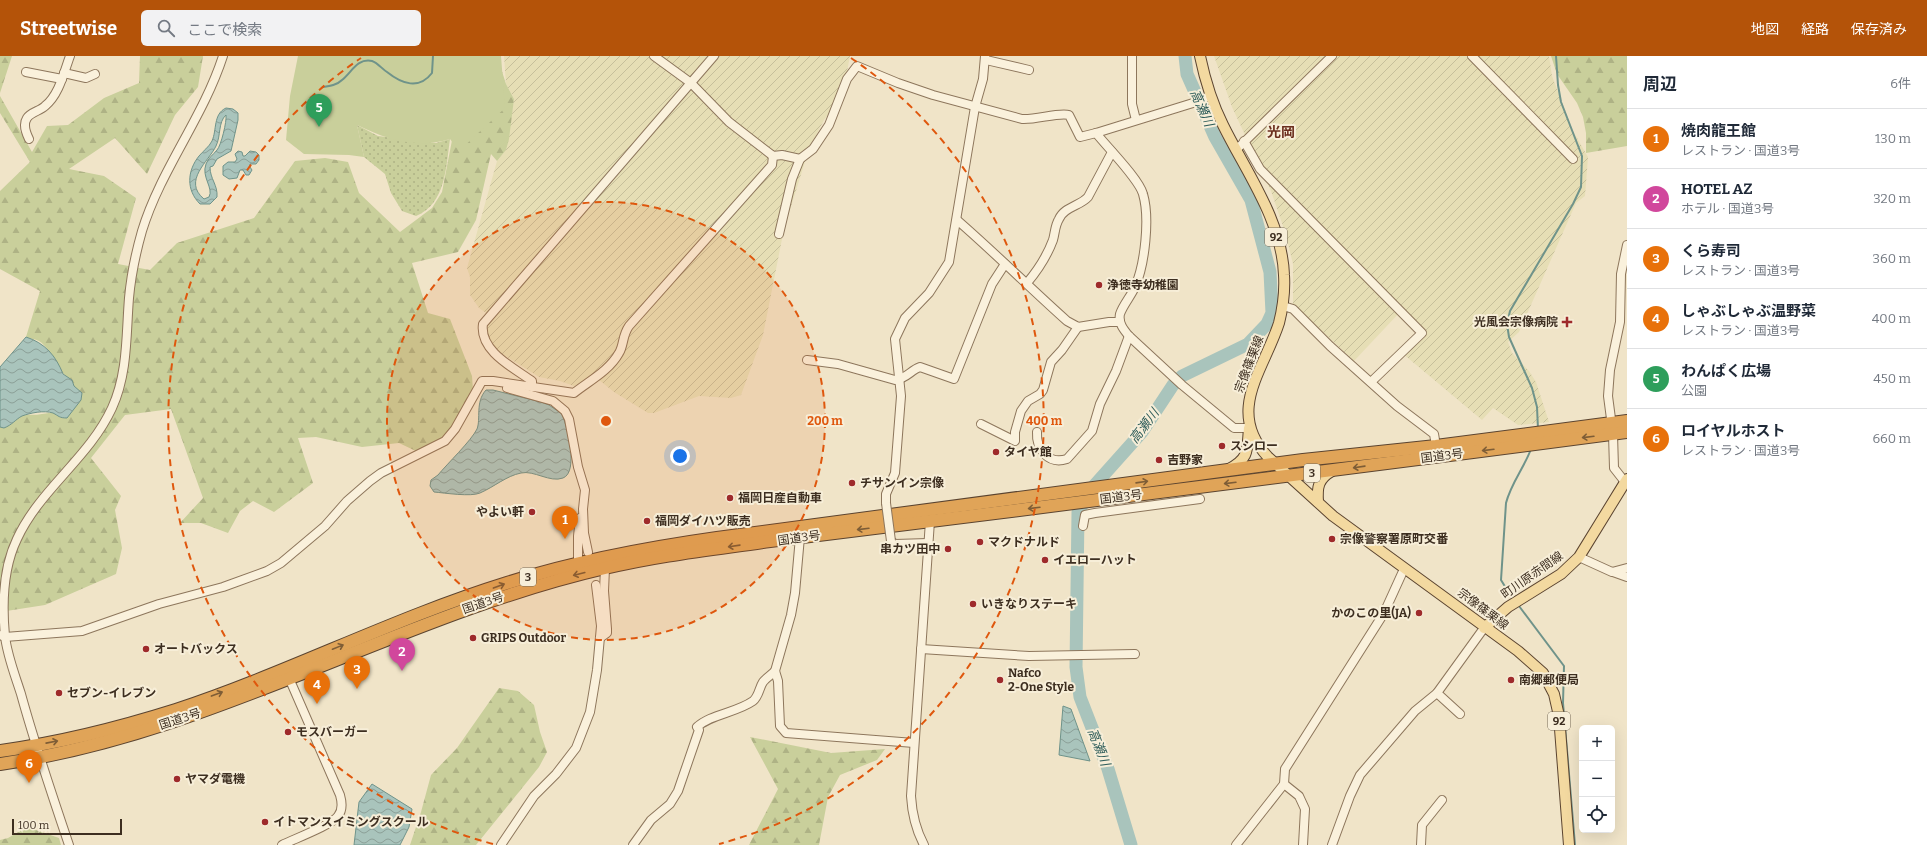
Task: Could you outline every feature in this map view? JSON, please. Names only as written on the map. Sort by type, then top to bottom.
[{"type":"highway","name":"国道3号","points":[[0,764],[39,759],[127,737],[202,712],[458,612],[538,585],[605,568],[720,548],[800,537],[1332,471],[1542,443],[1612,429],[1627,421]]},
{"type":"highway","name":"国道3号","points":[[0,751],[35,746],[124,725],[177,709],[453,602],[506,583],[578,563],[686,542],[1276,464],[1436,446],[1531,433],[1612,429],[1627,432]]},
{"type":"main road","name":"宗像篠栗線","points":[[1200,56],[1210,96],[1262,200],[1279,246],[1284,274],[1283,306],[1273,337],[1250,394],[1248,403],[1249,428],[1261,449],[1333,516],[1434,588],[1484,628],[1532,663],[1542,673],[1554,694],[1559,716],[1570,845]]},
{"type":"main road","points":[[1228,470],[1243,460],[1247,450],[1249,428]]},
{"type":"main road","points":[[1318,502],[1318,486],[1320,481],[1324,476],[1332,471]]},
{"type":"main road","name":"町川原赤間線","points":[[1484,628],[1508,607],[1561,574],[1579,557],[1626,480]]},
{"type":"street","points":[[29,139],[25,125],[26,119],[45,106],[54,96],[70,56]]},
{"type":"street","points":[[69,845],[39,759],[3,636],[7,568],[17,539],[45,495],[101,430],[113,407],[120,388],[127,353],[129,295],[137,250],[143,229],[153,202],[168,171],[215,82],[223,56]]},
{"type":"street","points":[[654,56],[691,83],[729,122],[773,156],[782,155],[800,159]]},
{"type":"street","points":[[532,387],[532,381],[493,352],[483,335],[483,324],[714,56]]},
{"type":"street","points":[[1132,56],[1132,104],[1136,120]]},
{"type":"street","points":[[1236,150],[1332,56]]},
{"type":"street","points":[[1472,56],[1573,159]]},
{"type":"street","points":[[928,543],[896,544],[891,541],[886,494],[895,473],[901,396],[901,379],[895,340],[905,318],[929,293],[944,273],[949,262],[975,107],[984,79],[985,58],[1030,70]]},
{"type":"street","points":[[779,234],[792,179],[800,159],[814,149],[829,125],[847,79],[857,66],[898,83],[975,107],[1022,119],[1034,120],[1063,113],[1069,115],[1080,137],[1193,103],[1210,96]]},
{"type":"street","points":[[26,72],[86,78],[95,74]]},
{"type":"street","points":[[1096,133],[1143,192],[1146,205],[1144,248],[1140,267],[1135,286],[1120,314],[1120,322],[1129,336],[1182,385],[1234,428],[1249,428]]},
{"type":"street","points":[[1244,141],[1260,169],[1422,333],[1371,382]]},
{"type":"street","points":[[1027,283],[1043,261],[1053,239],[1059,218],[1068,209],[1083,203],[1088,197],[1112,152]]},
{"type":"street","points":[[3,636],[82,631],[159,604],[223,587],[267,572],[281,563],[325,526],[347,501],[370,480],[445,441],[455,430],[482,381],[493,381],[574,393],[604,370],[620,352],[624,333],[629,326],[772,165],[773,156]]},
{"type":"street","points":[[957,220],[1067,321],[1078,327],[1109,322],[1120,322]]},
{"type":"street","points":[[1626,480],[1614,468],[1612,429],[1608,396],[1610,370],[1620,322],[1621,274],[1627,245]]},
{"type":"street","points":[[807,360],[838,364],[895,380],[901,379],[913,370],[920,367],[954,378],[992,284],[1005,264]]},
{"type":"street","points":[[1283,306],[1292,309],[1330,346],[1397,406],[1434,434],[1436,446]]},
{"type":"street","points":[[981,424],[1015,441],[1015,432],[1021,411],[1028,401],[1040,394],[1043,390],[1051,362],[1062,350],[1078,327]]},
{"type":"street","points":[[1037,432],[1037,442],[1046,456],[1055,460],[1067,459],[1092,431],[1100,404],[1116,371],[1129,336]]},
{"type":"street","points":[[493,381],[497,385],[553,401],[565,411],[569,419],[578,467],[585,490],[583,509],[584,533],[588,552]]},
{"type":"street","points":[[1083,526],[1085,515],[1200,500]]},
{"type":"street","points":[[578,563],[579,521],[583,509]]},
{"type":"street","points":[[924,845],[918,835],[911,796],[930,520]]},
{"type":"street","points":[[633,845],[650,820],[670,804],[678,791],[699,730],[696,727],[703,721],[734,712],[754,700],[758,696],[759,689],[764,681],[775,671],[791,615],[795,593],[800,537]]},
{"type":"street","points":[[1579,557],[1627,577]]},
{"type":"street","points":[[600,638],[607,633],[608,629],[604,591],[605,568]]},
{"type":"street","points":[[1236,845],[1284,784],[1285,769],[1384,613],[1404,568]]},
{"type":"street","points":[[1612,572],[1627,568]]},
{"type":"street","points":[[501,845],[534,796],[556,774],[576,748],[593,701],[601,626],[596,585]]},
{"type":"street","points":[[1332,845],[1350,796],[1360,776],[1415,711],[1437,693],[1484,628]]},
{"type":"street","points":[[921,649],[1029,656],[1135,654]]},
{"type":"street","points":[[775,671],[778,681],[780,726],[786,733],[914,743]]},
{"type":"street","points":[[282,845],[334,820],[341,810],[342,803],[340,795],[289,678]]},
{"type":"street","points":[[1437,693],[1460,714]]},
{"type":"street","points":[[1284,784],[1299,796],[1305,808],[1303,845]]},
{"type":"street","points":[[1421,845],[1422,825],[1442,800]]},
{"type":"shaded area","points":[[504,56],[850,56],[842,97],[824,120],[809,149],[784,229],[763,335],[741,395],[731,398],[699,396],[654,413],[648,413],[614,392],[594,376],[574,386],[560,381],[539,377],[493,348],[484,327],[492,317],[479,308],[470,295],[470,277],[467,268],[497,161],[506,150],[514,99],[506,84]]},
{"type":"shaded area","points":[[1214,56],[1549,56],[1552,76],[1573,131],[1588,157],[1585,196],[1576,203],[1519,332],[1508,342],[1512,353],[1529,371],[1536,382],[1549,422],[1518,425],[1493,408],[1482,420],[1402,353],[1425,332],[1401,311],[1354,361],[1293,304],[1293,264],[1285,232],[1271,191],[1232,107]]},
{"type":"green space","points":[[0,56],[12,56],[0,93]]},
{"type":"green space","points":[[140,56],[203,56],[198,87],[175,115],[147,174],[115,138],[69,169],[104,176],[136,198],[118,264],[150,270],[177,243],[254,218],[295,161],[325,158],[348,162],[359,193],[400,232],[432,208],[442,192],[453,135],[499,62],[506,84],[514,99],[509,139],[506,150],[497,161],[491,154],[476,220],[458,252],[412,263],[428,313],[450,319],[472,376],[473,390],[452,430],[420,453],[399,443],[362,447],[316,437],[298,438],[313,483],[274,512],[253,501],[240,511],[228,533],[201,523],[180,523],[203,498],[171,409],[125,415],[91,458],[121,496],[115,510],[122,548],[116,574],[45,605],[0,612],[0,403],[18,413],[27,415],[45,414],[74,407],[72,380],[59,368],[44,345],[39,341],[26,337],[40,291],[0,269],[0,191],[30,162],[0,113],[0,96],[32,152],[47,126],[68,125],[104,98],[139,83]]},
{"type":"green space","points":[[298,56],[501,56],[505,108],[459,151],[450,139],[438,142],[414,143],[391,139],[357,125],[364,157],[349,155],[304,154],[286,140],[290,96]]},
{"type":"green space","points":[[1551,56],[1627,56],[1627,146],[1586,153],[1586,133],[1583,117],[1577,103],[1557,74]]},
{"type":"green space","points":[[357,125],[378,136],[436,143],[450,139],[443,183],[433,203],[426,210],[416,216],[402,211],[391,193],[385,174],[364,157]]},
{"type":"green space","points":[[499,688],[518,691],[534,705],[540,732],[547,752],[539,767],[476,845],[410,845],[431,775],[457,748]]},
{"type":"green space","points":[[750,737],[831,753],[885,749],[877,760],[840,775],[828,797],[819,845],[749,845],[778,789]]},
{"type":"green space","points":[[27,827],[59,838],[61,845],[0,845],[0,840],[8,838]]},
{"type":"water","points":[[226,108],[233,109],[238,113],[238,120],[231,151],[217,159],[213,166],[210,167],[217,197],[210,204],[200,204],[195,199],[190,187],[190,174],[199,156],[212,141],[217,118]],"holes":[[[226,115],[219,148],[209,158],[206,164],[205,173],[210,194],[209,197],[204,199],[198,192],[196,178],[199,171],[213,152],[219,138],[223,118]]]},
{"type":"water","points":[[238,151],[242,152],[243,156],[250,151],[256,152],[259,155],[259,160],[256,164],[250,164],[252,170],[249,175],[246,175],[243,170],[240,170],[237,178],[229,179],[223,175],[223,166],[228,162],[235,162],[237,159],[235,154]]},
{"type":"water","points":[[26,337],[39,343],[49,351],[57,361],[63,374],[72,380],[74,386],[82,393],[81,400],[67,418],[49,412],[37,412],[22,416],[4,428],[0,427],[0,367]]},
{"type":"water","points":[[486,390],[493,390],[541,402],[549,405],[562,414],[567,428],[571,458],[568,474],[563,478],[553,479],[531,473],[516,474],[485,491],[471,495],[434,492],[430,486],[431,480],[438,475],[470,440],[477,429],[479,405]]},
{"type":"water","points":[[1063,706],[1071,709],[1090,761],[1059,755]]},
{"type":"water","points":[[372,784],[412,809],[409,827],[400,845],[354,845],[359,802]]},
{"type":"waterway","points":[[323,87],[338,83],[346,77],[355,66],[367,61],[374,62],[385,71],[404,82],[422,82],[432,73],[433,56]]},
{"type":"waterway","name":"高瀬川","points":[[1131,845],[1108,769],[1080,697],[1076,667],[1078,512],[1092,488],[1142,432],[1173,385],[1182,376],[1248,344],[1267,324],[1272,313],[1270,272],[1251,200],[1215,137],[1187,74],[1185,56]]},
{"type":"waterway","points":[[1538,429],[1537,407],[1532,388],[1509,337],[1507,324],[1510,311],[1573,204],[1581,187],[1582,156],[1561,102],[1556,56]]},
{"type":"waterway","points":[[1509,593],[1501,580],[1506,503],[1511,489],[1531,449]]},
{"type":"waterway","points":[[1519,606],[1564,666],[1563,703],[1575,845]]},
{"type":"place","name":"わんぱく広場","points":[[319,127]]},
{"type":"place","name":"浄徳寺幼稚園","points":[[1099,285]]},
{"type":"place","name":"光風会宗像病院","points":[[1567,322]]},
{"type":"place","name":"スシロー","points":[[1222,446]]},
{"type":"place","name":"タイヤ館","points":[[996,452]]},
{"type":"place","name":"吉野家","points":[[1159,460]]},
{"type":"place","name":"チサンイン宗像","points":[[852,483]]},
{"type":"place","name":"福岡日産自動車","points":[[730,498]]},
{"type":"place","name":"やよい軒","points":[[532,512]]},
{"type":"place","name":"福岡ダイハツ販売","points":[[647,521]]},
{"type":"place","name":"焼肉龍王館","points":[[565,539]]},
{"type":"place","name":"宗像警察署原町交番","points":[[1332,539]]},
{"type":"place","name":"マクドナルド","points":[[980,542]]},
{"type":"place","name":"串カツ田中","points":[[948,549]]},
{"type":"place","name":"イエローハット","points":[[1045,560]]},
{"type":"place","name":"いきなりステーキ","points":[[973,604]]},
{"type":"place","name":"かのこの里(JA)","points":[[1419,613]]},
{"type":"place","name":"GRIPS Outdoor","points":[[473,638]]},
{"type":"place","name":"オートバックス","points":[[146,649]]},
{"type":"place","name":"HOTEL AZ","points":[[402,671]]},
{"type":"place","name":"Nafco 2-One Style","points":[[1000,680]]},
{"type":"place","name":"南郷郵便局","points":[[1511,680]]},
{"type":"place","name":"くら寿司","points":[[357,689]]},
{"type":"place","name":"セブン-イレブン","points":[[59,693]]},
{"type":"place","name":"しゃぶしゃぶ温野菜","points":[[317,704]]},
{"type":"place","name":"モスバーガー","points":[[288,732]]},
{"type":"place","name":"ヤマダ電機","points":[[177,779]]},
{"type":"place","name":"ロイヤルホスト","points":[[29,783]]},
{"type":"place","name":"イトマンスイミングスクール","points":[[265,822]]},
{"type":"district","name":"光岡","points":[[1281,132]]}]
